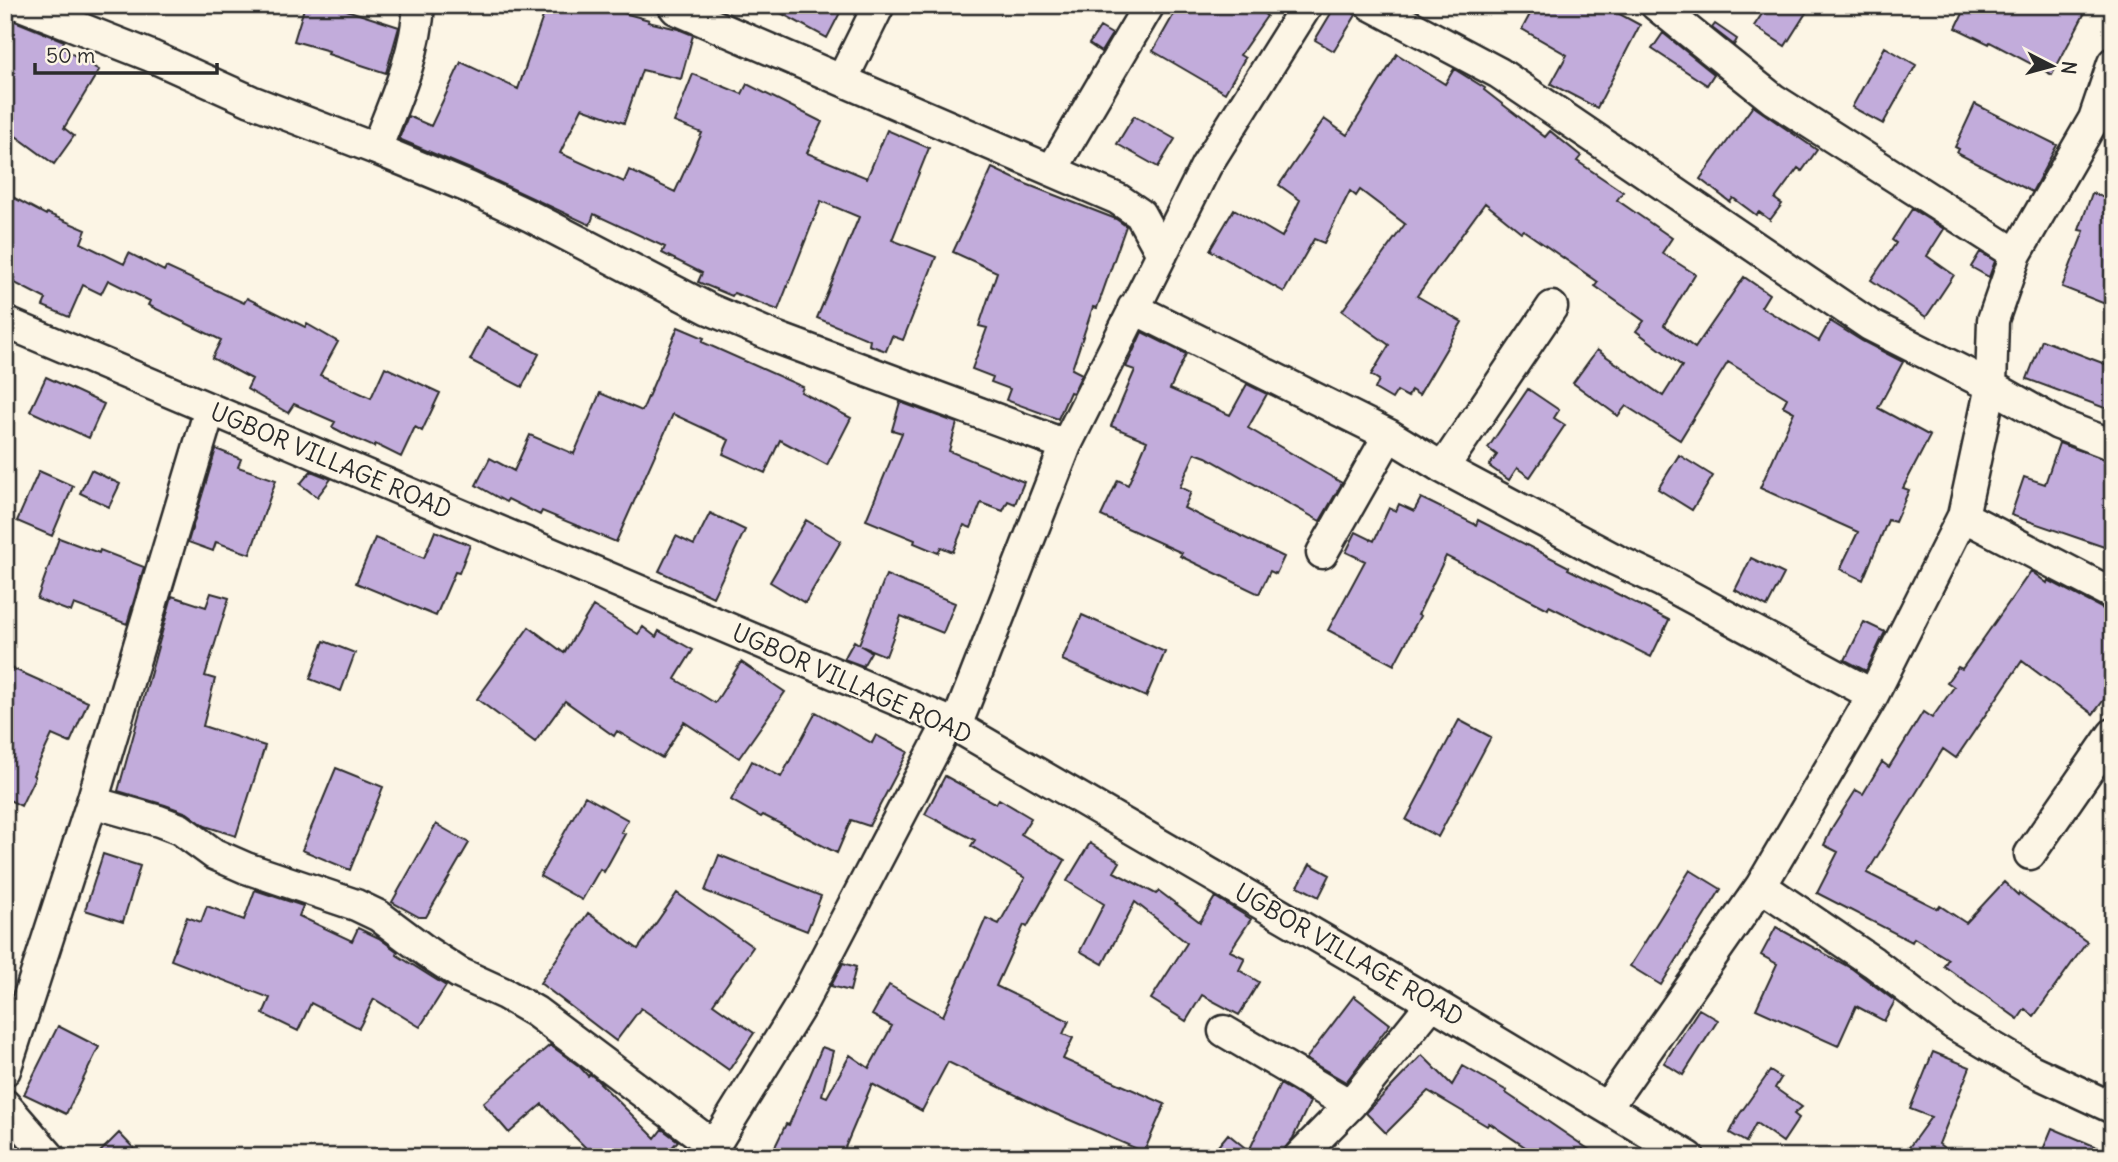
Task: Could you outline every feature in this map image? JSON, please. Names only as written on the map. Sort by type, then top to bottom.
[{"type":"street","points":[[21,5],[151,56],[251,101],[468,187],[532,217],[709,309],[775,337],[1066,445]]},
{"type":"street","points":[[376,149],[409,64],[419,5]]},
{"type":"street","points":[[673,5],[676,9],[1118,199],[1140,214],[1162,254]]},
{"type":"street","points":[[842,80],[879,5]]},
{"type":"street","points":[[1052,170],[1149,5]]},
{"type":"street","points":[[92,802],[159,821],[180,830],[214,854],[356,905],[379,916],[459,973],[536,1012],[710,1151],[801,1005],[952,724],[1066,445],[1133,308],[1206,166],[1307,5]]},
{"type":"street","points":[[1371,5],[1499,73],[1870,325],[1991,386],[2058,424],[2113,445]]},
{"type":"street","points":[[1656,5],[1773,99],[2016,254]]},
{"type":"street","points":[[1607,1107],[1761,886],[1873,695],[1963,516],[1991,386],[1993,320],[2016,254],[2094,119],[2113,63]]},
{"type":"street","points":[[1443,468],[1552,307]]},
{"type":"street","points":[[1133,308],[1389,435],[1443,468],[1873,695]]},
{"type":"street","name":"UGBOR VILLAGE ROAD","points":[[5,322],[952,724],[1432,1003],[1689,1157]]},
{"type":"street","points":[[5,1070],[92,802],[210,410]]},
{"type":"street","points":[[1322,552],[1389,435]]},
{"type":"street","points":[[1963,516],[2113,594]]},
{"type":"street","points":[[2029,854],[2113,734]]},
{"type":"street","points":[[1761,886],[1873,962],[1952,1023],[2031,1070],[2113,1108]]},
{"type":"street","points":[[1298,1157],[1350,1105],[1432,1003]]},
{"type":"street","points":[[1224,1031],[1350,1105]]},
{"type":"street","points":[[5,1105],[50,1157]]},
{"type":"building","points":[[305,5],[331,5],[399,27],[386,73],[294,41]]},
{"type":"building","points":[[547,5],[595,5],[693,35],[681,79],[642,70],[624,123],[582,108],[560,153],[624,182],[629,170],[675,192],[702,133],[674,122],[693,74],[742,94],[747,84],[822,122],[807,153],[867,178],[887,130],[929,148],[892,240],[936,257],[903,340],[892,336],[886,351],[869,345],[870,340],[817,318],[859,217],[821,201],[778,310],[698,282],[702,273],[662,253],[665,247],[594,214],[590,225],[399,139],[408,116],[431,126],[461,62],[518,89]]},
{"type":"building","points":[[766,5],[844,5],[827,38]]},
{"type":"building","points":[[1179,5],[1252,5],[1267,16],[1240,55],[1245,58],[1225,93],[1153,51]]},
{"type":"building","points":[[1336,5],[1356,15],[1334,51],[1315,40]]},
{"type":"building","points":[[1535,5],[1603,5],[1640,25],[1597,108],[1551,84],[1567,55],[1522,29]]},
{"type":"building","points":[[1768,5],[1811,5],[1785,46],[1754,26]]},
{"type":"building","points":[[1967,5],[2089,5],[2052,75],[1990,42],[1989,44],[1956,28]]},
{"type":"building","points":[[5,17],[64,41],[62,48],[99,70],[64,128],[74,136],[54,164],[5,128]]},
{"type":"building","points":[[1715,24],[1737,39],[1734,45],[1712,28]]},
{"type":"building","points":[[1100,27],[1112,34],[1101,52],[1089,44]]},
{"type":"building","points":[[1663,33],[1714,74],[1707,85],[1652,49]]},
{"type":"building","points":[[1885,47],[1916,65],[1883,124],[1852,107]]},
{"type":"building","points":[[1397,54],[1445,84],[1454,69],[1485,88],[1484,90],[1545,137],[1550,131],[1581,156],[1577,161],[1623,192],[1617,200],[1672,238],[1662,253],[1695,274],[1664,325],[1695,348],[1744,277],[1769,294],[1761,307],[1819,341],[1830,321],[1903,362],[1878,408],[1930,436],[1903,488],[1909,490],[1895,522],[1888,520],[1863,580],[1840,569],[1858,532],[1760,488],[1794,412],[1783,406],[1787,398],[1728,362],[1680,440],[1626,406],[1618,416],[1573,383],[1597,350],[1663,396],[1682,366],[1636,331],[1644,321],[1595,286],[1598,282],[1523,230],[1521,232],[1485,203],[1417,296],[1462,322],[1419,395],[1411,390],[1408,397],[1397,391],[1392,399],[1375,389],[1379,380],[1371,375],[1389,345],[1342,311],[1405,224],[1360,190],[1356,196],[1350,191],[1324,243],[1314,239],[1284,292],[1210,250],[1234,209],[1282,237],[1300,200],[1279,185],[1324,119],[1347,135]]},
{"type":"building","points":[[1975,104],[2057,145],[2032,192],[1957,153],[1959,149],[1955,147]]},
{"type":"building","points":[[1753,106],[1817,150],[1802,171],[1798,168],[1775,199],[1782,204],[1770,220],[1759,212],[1756,215],[1733,198],[1730,202],[1700,179]]},
{"type":"building","points":[[1134,116],[1175,139],[1158,167],[1117,144]]},
{"type":"building","points":[[992,168],[1116,219],[1126,226],[1097,308],[1093,307],[1072,369],[1082,374],[1073,393],[1070,392],[1058,419],[1006,400],[1010,389],[991,382],[993,377],[972,369],[987,328],[979,326],[997,272],[953,252]]},
{"type":"building","points":[[5,193],[46,215],[47,213],[86,230],[81,243],[124,264],[129,253],[164,271],[166,267],[244,303],[247,298],[305,327],[307,324],[338,342],[320,375],[371,398],[385,367],[440,393],[422,431],[415,427],[401,457],[375,444],[374,447],[349,436],[332,427],[335,422],[294,404],[288,413],[247,389],[252,379],[212,358],[221,340],[148,305],[150,301],[108,280],[101,294],[83,285],[69,317],[43,306],[46,299],[5,278]]},
{"type":"building","points":[[2092,193],[2113,201],[2113,307],[2062,287],[2084,231],[2079,230]]},
{"type":"building","points":[[1912,209],[1944,229],[1927,256],[1954,275],[1926,317],[1871,280],[1896,243],[1892,240]]},
{"type":"building","points":[[1980,252],[1995,261],[1989,277],[1971,267]]},
{"type":"building","points":[[487,327],[539,354],[522,387],[470,360]]},
{"type":"building","points":[[678,327],[704,338],[702,342],[803,387],[801,392],[851,418],[827,465],[780,440],[765,473],[723,454],[729,440],[673,414],[616,542],[542,511],[540,515],[508,499],[506,502],[476,485],[490,458],[514,471],[530,435],[574,454],[600,393],[642,411]]},
{"type":"building","points":[[1142,332],[1186,354],[1170,389],[1230,415],[1247,384],[1267,394],[1248,428],[1342,483],[1320,521],[1195,453],[1180,487],[1191,492],[1184,508],[1284,557],[1276,574],[1270,571],[1259,594],[1180,556],[1182,553],[1101,516],[1118,480],[1128,485],[1147,441],[1111,426],[1135,370],[1126,367]]},
{"type":"building","points":[[2042,340],[2113,367],[2113,411],[2027,379]]},
{"type":"building","points":[[46,377],[104,404],[89,438],[30,411]]},
{"type":"building","points":[[1528,389],[1559,410],[1554,418],[1565,425],[1530,477],[1517,468],[1509,480],[1489,466],[1497,455],[1488,448]]},
{"type":"building","points":[[900,402],[957,423],[949,451],[1024,482],[1015,504],[1008,501],[1003,511],[981,503],[971,528],[964,525],[953,552],[941,547],[938,553],[914,543],[915,540],[866,520],[902,433],[892,430]]},
{"type":"building","points":[[2059,443],[2113,462],[2113,550],[2011,515],[2024,477],[2045,484]]},
{"type":"building","points":[[216,449],[241,459],[238,467],[276,480],[250,554],[216,542],[213,551],[188,542]]},
{"type":"building","points":[[1679,455],[1713,476],[1692,510],[1658,489]]},
{"type":"building","points":[[91,470],[120,484],[109,507],[80,493]]},
{"type":"building","points":[[39,471],[73,486],[52,536],[17,521]]},
{"type":"building","points":[[311,471],[331,479],[317,497],[300,484]]},
{"type":"building","points":[[1421,498],[1476,525],[1478,520],[1669,620],[1651,657],[1549,606],[1548,609],[1446,556],[1418,615],[1420,616],[1394,665],[1328,630],[1365,561],[1346,552],[1356,532],[1374,541],[1389,508],[1396,511],[1399,504],[1414,511]]},
{"type":"building","points":[[710,513],[745,530],[713,597],[659,571],[676,536],[694,545]]},
{"type":"building","points":[[806,520],[841,541],[805,603],[770,582]]},
{"type":"building","points":[[435,531],[470,545],[459,573],[455,572],[436,616],[356,583],[375,538],[424,558]]},
{"type":"building","points":[[59,538],[144,567],[127,624],[74,604],[71,612],[37,599]]},
{"type":"building","points":[[1751,558],[1784,574],[1767,607],[1735,590]]},
{"type":"building","points":[[2031,571],[2047,583],[2048,580],[2105,610],[2113,611],[2113,688],[2093,714],[2022,661],[1956,758],[1943,749],[1867,873],[1938,909],[1940,906],[1966,923],[2004,882],[2018,895],[2019,893],[2087,942],[2034,1016],[2025,1009],[2018,1019],[1944,966],[1948,959],[1914,938],[1912,942],[1817,893],[1838,852],[1824,845],[1856,790],[1863,794],[1882,762],[1889,767],[1923,712],[1932,718],[1954,687],[1947,682],[1958,667],[1962,669]]},
{"type":"building","points":[[886,575],[955,603],[943,633],[901,616],[886,656],[861,646],[871,652],[863,666],[844,659],[854,641],[859,644]]},
{"type":"building","points":[[211,593],[229,598],[205,676],[215,679],[203,726],[265,746],[236,836],[205,826],[187,813],[118,791],[172,596],[206,607]]},
{"type":"building","points":[[593,606],[638,634],[643,627],[656,637],[659,631],[693,650],[675,679],[715,703],[741,662],[785,692],[739,758],[684,722],[662,758],[617,731],[614,736],[565,701],[535,742],[477,699],[529,627],[564,653]]},
{"type":"building","points":[[1082,615],[1165,652],[1146,697],[1062,660]]},
{"type":"building","points":[[1864,622],[1885,632],[1866,671],[1845,660]]},
{"type":"building","points":[[324,641],[355,653],[341,691],[310,679]]},
{"type":"building","points":[[5,665],[88,702],[70,743],[52,735],[21,806],[5,798]]},
{"type":"building","points":[[816,712],[872,743],[876,735],[908,752],[869,826],[851,820],[837,853],[731,800],[752,761],[781,777]]},
{"type":"building","points":[[1459,720],[1491,737],[1438,837],[1406,820]]},
{"type":"building","points":[[336,768],[383,787],[350,870],[302,850]]},
{"type":"building","points":[[945,776],[996,804],[999,799],[1031,818],[1021,834],[1065,860],[1027,927],[1024,925],[996,986],[1069,1021],[1063,1034],[1073,1038],[1063,1059],[1165,1104],[1144,1152],[1049,1111],[948,1062],[922,1111],[872,1084],[841,1157],[770,1157],[786,1124],[789,1125],[822,1047],[833,1051],[822,1095],[827,1097],[850,1055],[869,1068],[892,1026],[872,1015],[889,985],[943,1016],[986,918],[999,924],[1025,878],[971,846],[975,840],[925,814]]},
{"type":"building","points":[[585,796],[628,820],[621,832],[625,834],[604,872],[600,869],[582,900],[540,876]]},
{"type":"building","points":[[436,824],[469,843],[426,917],[419,917],[392,902]]},
{"type":"building","points":[[1090,843],[1120,862],[1114,872],[1156,894],[1159,891],[1200,922],[1215,897],[1251,919],[1230,951],[1245,958],[1239,970],[1259,982],[1239,1015],[1202,995],[1186,1021],[1151,999],[1187,943],[1135,902],[1103,964],[1080,951],[1104,904],[1067,881]]},
{"type":"building","points":[[103,854],[140,866],[123,922],[85,910]]},
{"type":"building","points":[[719,855],[821,896],[807,931],[705,891]]},
{"type":"building","points":[[1310,864],[1330,875],[1319,897],[1298,886]]},
{"type":"building","points":[[1690,870],[1721,889],[1661,985],[1630,966]]},
{"type":"building","points":[[255,890],[303,906],[299,916],[352,941],[358,928],[379,938],[398,952],[397,955],[446,986],[420,1027],[374,999],[359,1028],[311,1003],[298,1031],[263,1014],[270,998],[171,960],[187,917],[201,922],[207,906],[244,920]]},
{"type":"building","points":[[677,893],[753,947],[713,1004],[754,1033],[729,1070],[641,1008],[616,1041],[540,983],[588,913],[638,949]]},
{"type":"building","points":[[1776,927],[1851,968],[1895,1001],[1884,1021],[1856,1006],[1838,1046],[1756,1009],[1777,964],[1761,955]]},
{"type":"building","points":[[843,963],[856,967],[850,991],[831,986]]},
{"type":"building","points":[[1354,996],[1390,1024],[1346,1082],[1306,1059]]},
{"type":"building","points":[[1699,1009],[1718,1020],[1683,1075],[1664,1063]]},
{"type":"building","points":[[58,1026],[99,1047],[66,1114],[24,1094]]},
{"type":"building","points":[[550,1045],[588,1076],[590,1074],[596,1079],[655,1138],[662,1129],[678,1141],[668,1152],[674,1157],[595,1157],[542,1104],[509,1133],[483,1103]]},
{"type":"building","points":[[1933,1052],[1970,1067],[1939,1144],[1956,1157],[1902,1157],[1931,1117],[1910,1109]]},
{"type":"building","points":[[1422,1055],[1452,1085],[1463,1066],[1507,1091],[1506,1093],[1600,1157],[1540,1157],[1489,1123],[1487,1126],[1428,1091],[1386,1133],[1366,1113]]},
{"type":"building","points":[[1770,1071],[1781,1078],[1775,1088],[1802,1107],[1794,1114],[1799,1118],[1783,1142],[1756,1123],[1746,1142],[1730,1133],[1739,1115]]},
{"type":"building","points":[[1280,1084],[1310,1102],[1293,1138],[1282,1152],[1282,1157],[1209,1157],[1228,1134],[1249,1151]]},
{"type":"building","points":[[2052,1128],[2113,1154],[2113,1157],[2040,1157]]},
{"type":"building","points":[[119,1133],[142,1157],[95,1157]]}]
